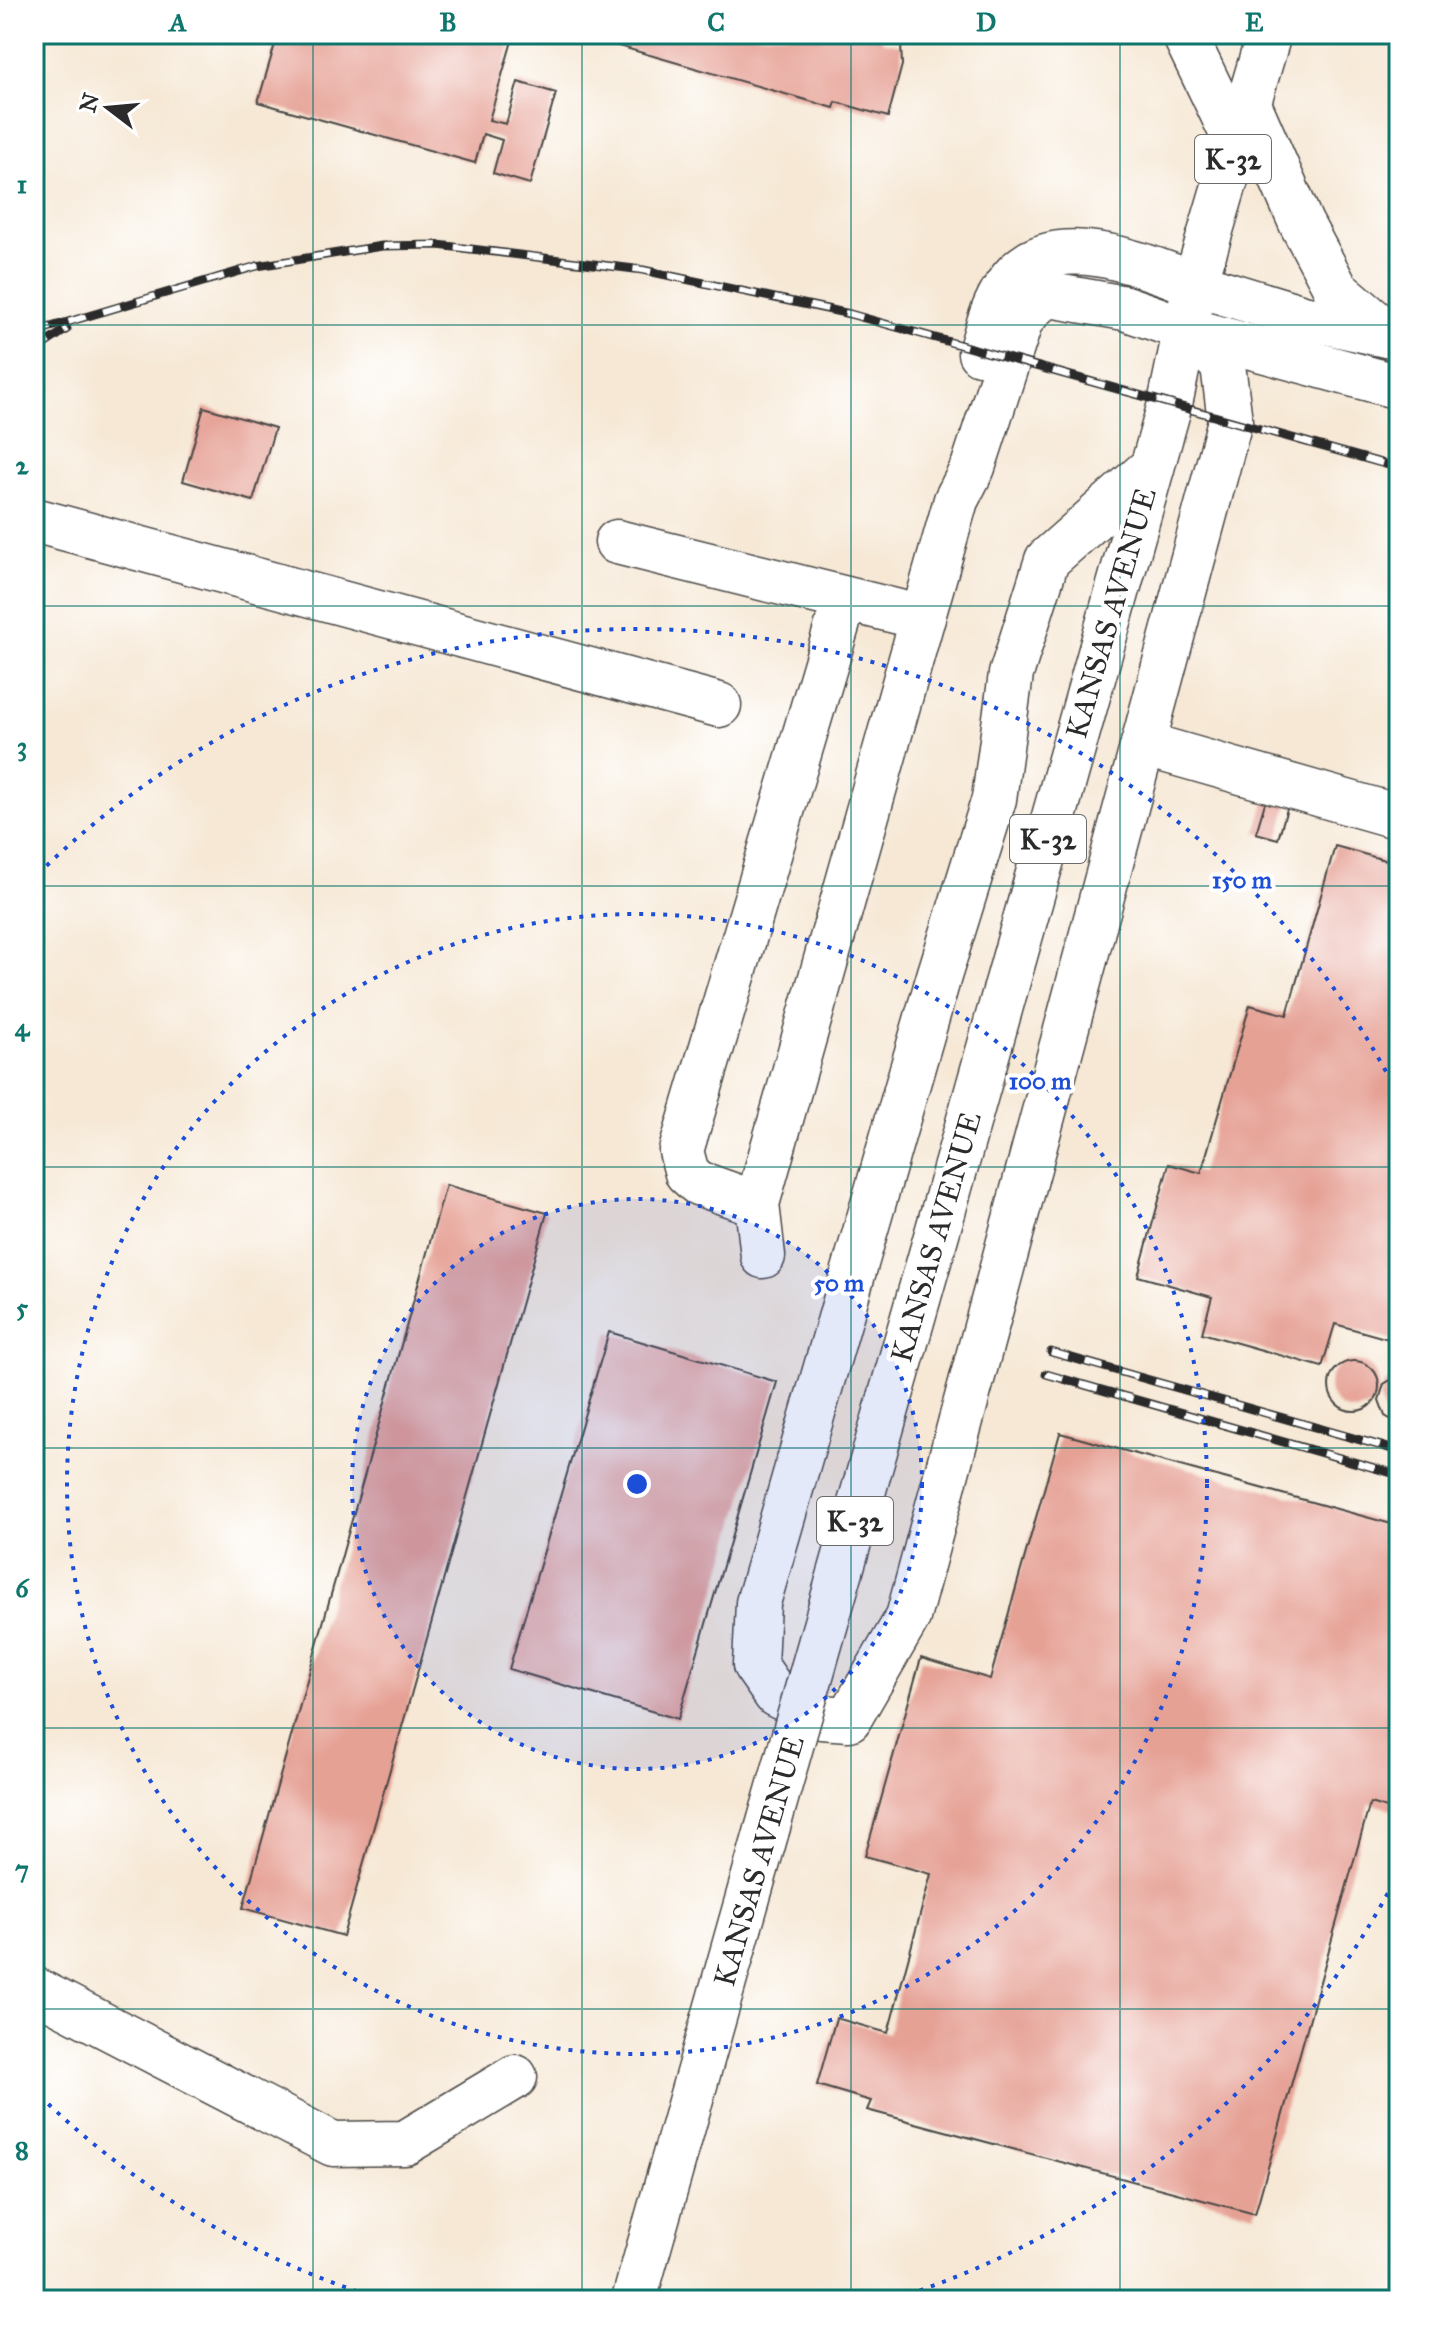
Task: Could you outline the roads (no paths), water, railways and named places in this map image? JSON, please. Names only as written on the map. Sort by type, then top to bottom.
[{"type":"main road","points":[[1184,34],[1237,144]]},
{"type":"main road","name":"KANSAS AVENUE","points":[[634,2300],[1170,404],[1195,284],[1269,34]]},
{"type":"main road","points":[[1248,102],[1301,223],[1336,289],[1395,337]]},
{"type":"main road","points":[[956,500],[954,445],[993,310],[1009,282],[1030,263],[1051,254],[1086,252],[1140,265],[1303,317],[1395,337]]},
{"type":"main road","points":[[763,1256],[757,1204],[956,500],[973,467],[1021,320],[1036,303],[1050,295],[1072,298],[1125,308],[1185,329],[1399,387]]},
{"type":"main road","points":[[1152,467],[1047,560],[1011,674],[994,799],[939,976],[758,1603],[755,1665],[776,1695],[821,1717],[849,1719],[908,1617],[1230,421],[1223,365],[1185,329]]},
{"type":"main road","points":[[34,520],[719,705]]},
{"type":"main road","points":[[617,542],[923,618]]},
{"type":"main road","points":[[757,1204],[698,1183],[687,1173],[681,1151],[845,599]]},
{"type":"main road","points":[[1143,744],[1399,817]]},
{"type":"main road","points":[[34,1989],[333,2144],[405,2143],[515,2077]]},
{"type":"railway","points":[[34,332],[257,266],[382,246],[438,245],[643,270],[850,314],[1399,468]]},
{"type":"railway","points":[[34,351],[67,329]]},
{"type":"railway","points":[[1051,1352],[1399,1451]]},
{"type":"railway","points":[[1046,1374],[1399,1475]]},
{"type":"railway","points":[[34,1633],[34,1688]]},
{"type":"railway","points":[[1387,2300],[1399,2296]]}]
